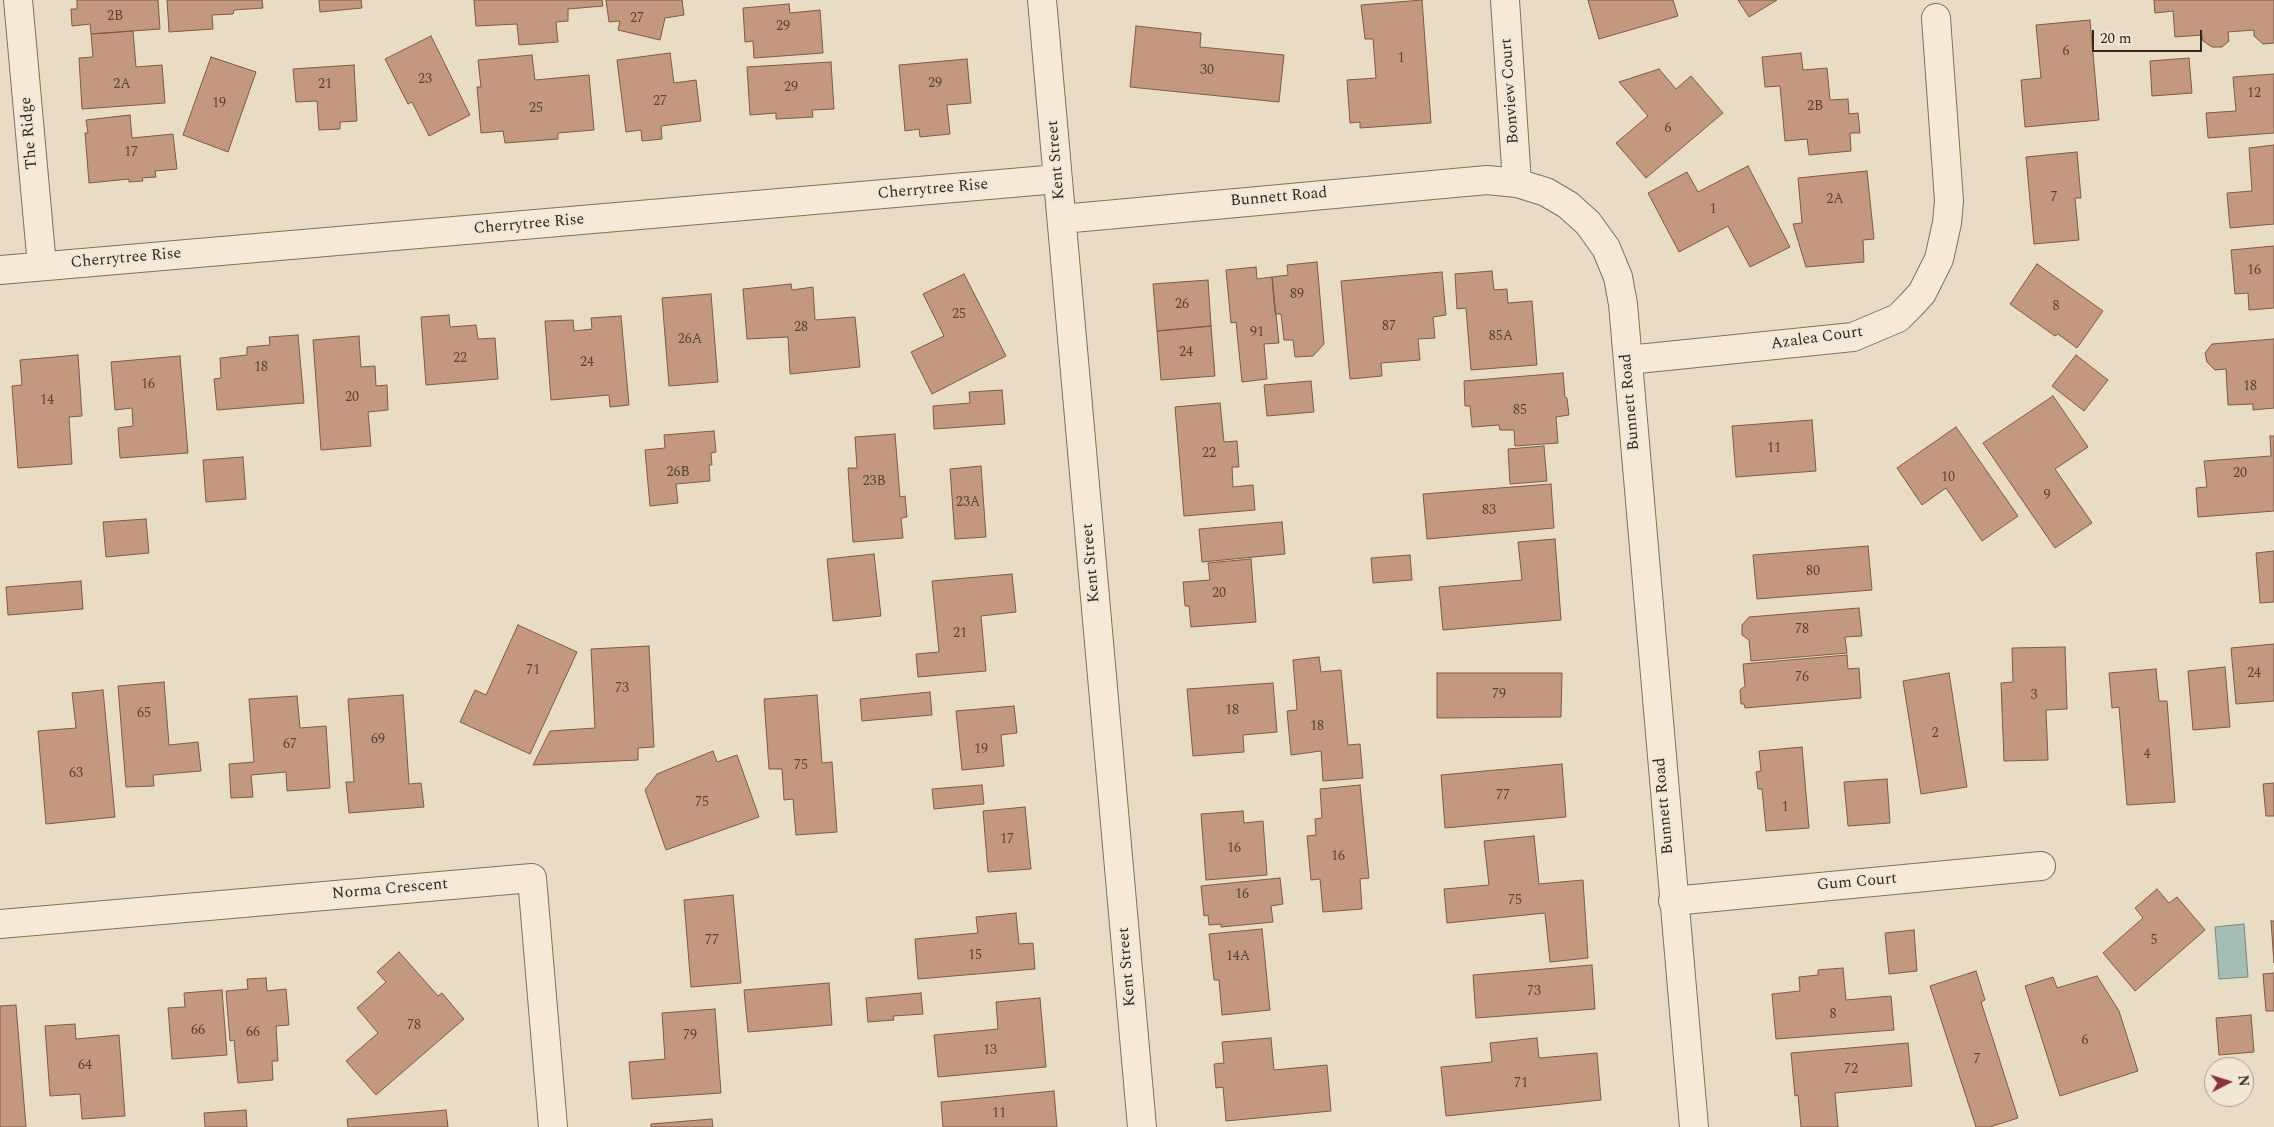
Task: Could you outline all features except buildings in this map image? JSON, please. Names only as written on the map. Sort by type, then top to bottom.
[{"type":"street","name":"The Ridge","points":[[18,0],[42,266]]},
{"type":"street","name":"Kent Street","points":[[1042,0],[1142,1127]]},
{"type":"street","name":"Bonview Court","points":[[1505,0],[1517,183]]},
{"type":"street","name":"Azalea Court","points":[[1628,360],[1853,337],[1875,330],[1898,318],[1922,293],[1939,259],[1948,223],[1949,201],[1936,18]]},
{"type":"street","name":"Cherrytree Rise","points":[[0,270],[1058,179]]},
{"type":"street","name":"Bunnett Road","points":[[1062,219],[1459,181],[1487,180],[1517,183],[1546,192],[1568,205],[1588,223],[1606,248],[1618,277],[1623,304],[1694,1127]]},
{"type":"street","name":"Gum Court","points":[[1673,901],[2041,866]]},
{"type":"street","name":"Norma Crescent","points":[[0,924],[532,878],[553,1127]]},
{"type":"water","points":[[2244,924],[2248,977],[2219,979],[2215,927]]}]
